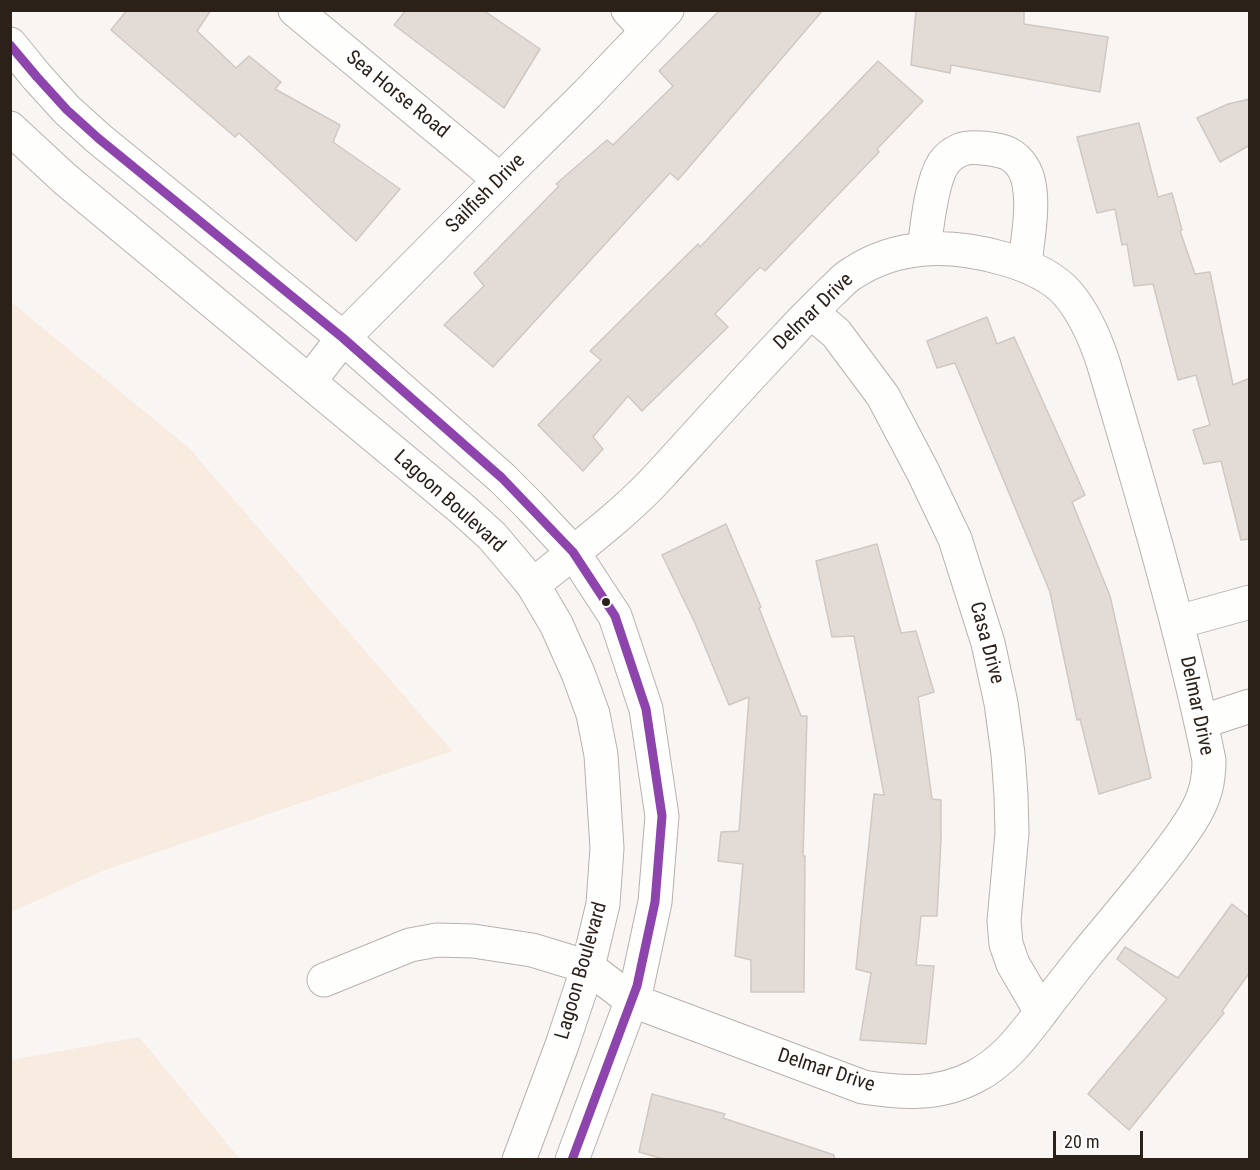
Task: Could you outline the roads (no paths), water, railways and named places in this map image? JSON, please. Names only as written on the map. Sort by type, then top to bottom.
[{"type":"street","name":"Sea Horse Road","points":[[295,10],[500,180]]},
{"type":"street","name":"Sailfish Drive","points":[[309,382],[343,338],[587,94],[647,17]]},
{"type":"street","points":[[10,44],[67,110],[343,338],[502,478],[573,552],[615,616],[646,709],[662,816],[656,902],[637,986],[572,1160]]},
{"type":"street","name":"Lagoon Boulevard","points":[[10,128],[65,179],[477,522],[492,536],[532,585],[556,624],[593,714],[601,755],[607,848],[603,904],[588,967],[519,1160]]},
{"type":"street","points":[[924,249],[936,182],[947,158],[962,148],[994,150],[1009,154],[1018,161],[1029,183],[1030,220],[1024,266]]},
{"type":"street","name":"Delmar Drive","points":[[324,980],[410,945],[437,940],[473,941],[532,950],[588,967],[632,1000],[863,1087],[896,1092],[924,1092],[952,1086],[974,1078],[996,1064],[1013,1048],[1168,854],[1193,818],[1209,780],[1209,760],[1202,722],[1178,622],[1093,333],[1067,293],[1047,277],[994,256],[970,251],[924,249],[890,255],[850,274],[716,412],[638,499],[532,585]]},
{"type":"street","name":"Casa Drive","points":[[811,312],[836,333],[883,396],[955,539],[988,644],[1001,703],[1008,754],[1012,833],[1004,921],[1006,944],[1013,964],[1041,1012]]},
{"type":"street","points":[[1178,622],[1250,602]]},
{"type":"street","points":[[1202,722],[1250,706]]}]
